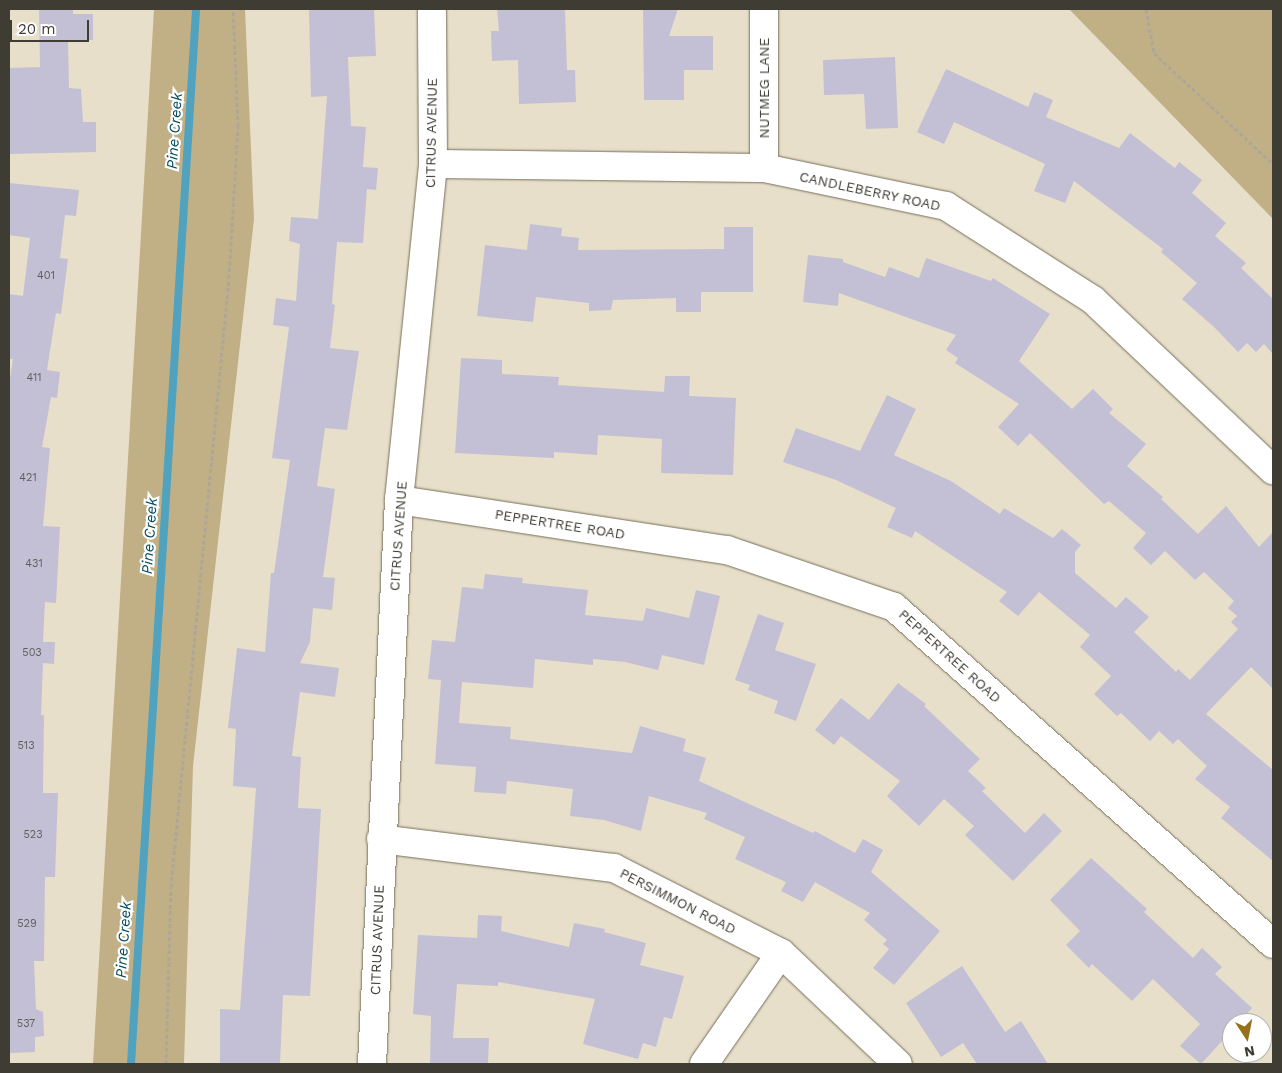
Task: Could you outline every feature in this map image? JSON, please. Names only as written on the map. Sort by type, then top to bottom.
[{"type":"street","name":"CITRUS AVENUE","points":[[372,1064],[381,840],[399,500],[433,164],[432,9]]},
{"type":"street","name":"NUTMEG LANE","points":[[764,9],[764,168]]},
{"type":"street","name":"CANDLEBERRY ROAD","points":[[433,164],[764,168],[946,206],[1092,300],[1273,470]]},
{"type":"street","name":"PEPPERTREE ROAD","points":[[399,500],[727,550],[894,607],[1273,944]]},
{"type":"street","name":"PERSIMMON ROAD","points":[[381,840],[614,868],[781,953],[898,1064]]},
{"type":"street","points":[[704,1064],[781,953]]},
{"type":"path","points":[[166,1064],[170,887],[229,269],[238,126],[233,9]]},
{"type":"path","points":[[1146,9],[1154,54],[1273,164]]},
{"type":"shaded area","points":[[154,9],[245,9],[254,219],[193,766],[184,1064],[93,1064]]},
{"type":"shaded area","points":[[1069,9],[1273,9],[1273,219]]},
{"type":"building","points":[[39,9],[73,9],[73,14],[93,14],[93,40],[68,40],[69,88],[81,89],[83,122],[96,122],[96,152],[9,154],[9,68],[40,67]]},
{"type":"building","points":[[309,9],[374,9],[376,56],[348,57],[351,126],[366,127],[363,167],[378,168],[376,190],[367,189],[363,243],[337,242],[332,304],[335,305],[330,348],[359,351],[347,430],[325,428],[317,486],[335,489],[323,577],[335,578],[332,610],[313,608],[310,642],[300,663],[339,668],[335,697],[300,692],[292,756],[301,757],[298,808],[321,809],[310,996],[283,995],[280,1064],[220,1064],[220,1009],[240,1010],[256,788],[233,786],[236,729],[228,728],[237,648],[265,652],[271,573],[274,573],[290,460],[272,458],[289,327],[273,325],[276,298],[296,301],[300,244],[289,241],[291,217],[318,219],[327,96],[311,97]]},
{"type":"building","points":[[497,9],[565,9],[567,70],[575,70],[576,102],[519,104],[518,60],[492,61],[491,31],[499,31]]},
{"type":"building","points":[[643,9],[678,9],[669,36],[713,36],[713,70],[684,70],[684,100],[644,100]]},
{"type":"building","points":[[895,57],[898,128],[866,129],[864,94],[824,95],[823,60]]},
{"type":"building","points":[[946,69],[1028,107],[1034,92],[1053,100],[1046,117],[1119,148],[1130,133],[1175,168],[1179,162],[1202,180],[1192,193],[1226,223],[1215,236],[1246,263],[1241,268],[1273,299],[1273,354],[1264,344],[1256,352],[1247,343],[1238,352],[1214,327],[1182,299],[1197,283],[1161,252],[1163,249],[1074,181],[1065,203],[1034,191],[1045,164],[954,122],[944,144],[917,132]]},
{"type":"building","points":[[9,183],[79,190],[76,216],[65,215],[60,258],[68,259],[61,314],[56,313],[47,370],[60,372],[57,398],[51,397],[42,447],[50,448],[43,526],[60,527],[56,603],[45,602],[43,642],[55,642],[54,664],[43,663],[41,715],[44,715],[43,793],[58,793],[55,877],[45,877],[44,961],[34,961],[36,1009],[43,1012],[44,1036],[35,1037],[35,1052],[9,1053],[9,384],[13,359],[9,359],[9,294],[23,296],[30,238],[9,235]]},
{"type":"building","points":[[530,224],[562,228],[561,236],[579,238],[578,250],[724,249],[724,227],[753,227],[753,292],[701,292],[701,312],[676,312],[676,298],[613,300],[611,310],[589,311],[589,303],[536,297],[533,322],[477,316],[485,245],[527,250]]},
{"type":"building","points":[[808,255],[843,259],[843,262],[885,277],[889,267],[919,278],[926,258],[991,281],[993,278],[1050,314],[1019,361],[1072,409],[1093,389],[1113,409],[1109,413],[1146,444],[1127,466],[1163,497],[1161,499],[1198,534],[1226,506],[1259,547],[1273,532],[1273,689],[1251,667],[1206,714],[1273,770],[1273,861],[1221,818],[1230,807],[1195,779],[1207,766],[1178,739],[1173,744],[1159,731],[1150,741],[1121,713],[1117,716],[1094,694],[1111,676],[1080,647],[1090,635],[1039,592],[1018,616],[999,601],[1007,592],[915,531],[912,538],[887,527],[896,508],[836,480],[783,462],[796,428],[860,451],[887,395],[916,409],[894,455],[951,481],[1000,514],[1004,508],[1053,538],[1062,529],[1081,545],[1075,552],[1075,573],[1116,608],[1126,597],[1149,617],[1134,632],[1176,672],[1178,669],[1190,680],[1238,629],[1231,622],[1237,616],[1228,608],[1234,601],[1204,572],[1195,580],[1165,551],[1151,565],[1133,548],[1146,533],[1109,501],[1104,504],[1030,433],[1018,446],[998,427],[1019,404],[955,363],[958,358],[946,350],[956,335],[839,293],[838,306],[803,302]]},
{"type":"building","points":[[461,358],[502,360],[502,374],[559,377],[558,385],[664,392],[665,376],[690,376],[689,396],[736,398],[733,475],[661,473],[662,439],[598,435],[597,455],[554,452],[554,458],[455,453]]},
{"type":"building","points":[[485,574],[523,578],[522,583],[588,590],[585,615],[643,621],[646,608],[689,618],[696,590],[720,596],[704,665],[662,655],[658,670],[625,662],[593,659],[593,665],[535,659],[533,688],[462,682],[459,723],[511,727],[510,739],[632,753],[640,726],[686,739],[683,751],[706,758],[699,781],[813,833],[815,831],[855,853],[863,839],[883,850],[871,872],[940,931],[894,985],[873,968],[889,949],[883,944],[887,940],[864,920],[870,913],[815,882],[803,902],[781,891],[786,882],[735,859],[745,837],[704,819],[707,813],[649,796],[641,831],[604,820],[570,816],[573,789],[507,781],[506,794],[474,792],[476,767],[435,764],[441,680],[428,679],[432,640],[455,642],[462,587],[483,589]]},
{"type":"building","points":[[758,614],[784,623],[775,650],[816,664],[796,721],[774,713],[778,701],[748,690],[750,685],[735,680]]},
{"type":"building","points":[[898,683],[926,704],[924,706],[980,759],[968,771],[986,788],[982,791],[1025,833],[1044,813],[1062,831],[1013,881],[965,835],[974,826],[944,799],[919,826],[887,796],[900,781],[841,736],[834,745],[815,730],[841,698],[869,720]]},
{"type":"building","points":[[1091,858],[1147,909],[1144,912],[1193,958],[1202,948],[1222,967],[1215,974],[1252,1008],[1248,1013],[1222,1013],[1222,1041],[1201,1064],[1180,1046],[1200,1024],[1153,979],[1132,1001],[1092,964],[1089,968],[1066,945],[1080,931],[1050,900]]},
{"type":"building","points":[[478,915],[502,916],[501,931],[569,947],[574,923],[605,929],[604,932],[646,943],[640,965],[684,976],[672,1019],[664,1017],[656,1047],[643,1043],[638,1059],[583,1044],[595,999],[498,982],[498,986],[457,984],[453,1038],[489,1038],[488,1064],[430,1064],[431,1016],[413,1014],[418,935],[477,938]]},
{"type":"building","points":[[962,966],[1005,1032],[1021,1021],[1048,1064],[977,1064],[963,1043],[941,1057],[906,1003]]},
{"type":"waterway","name":"Pine Creek","points":[[131,1064],[196,9]]}]
